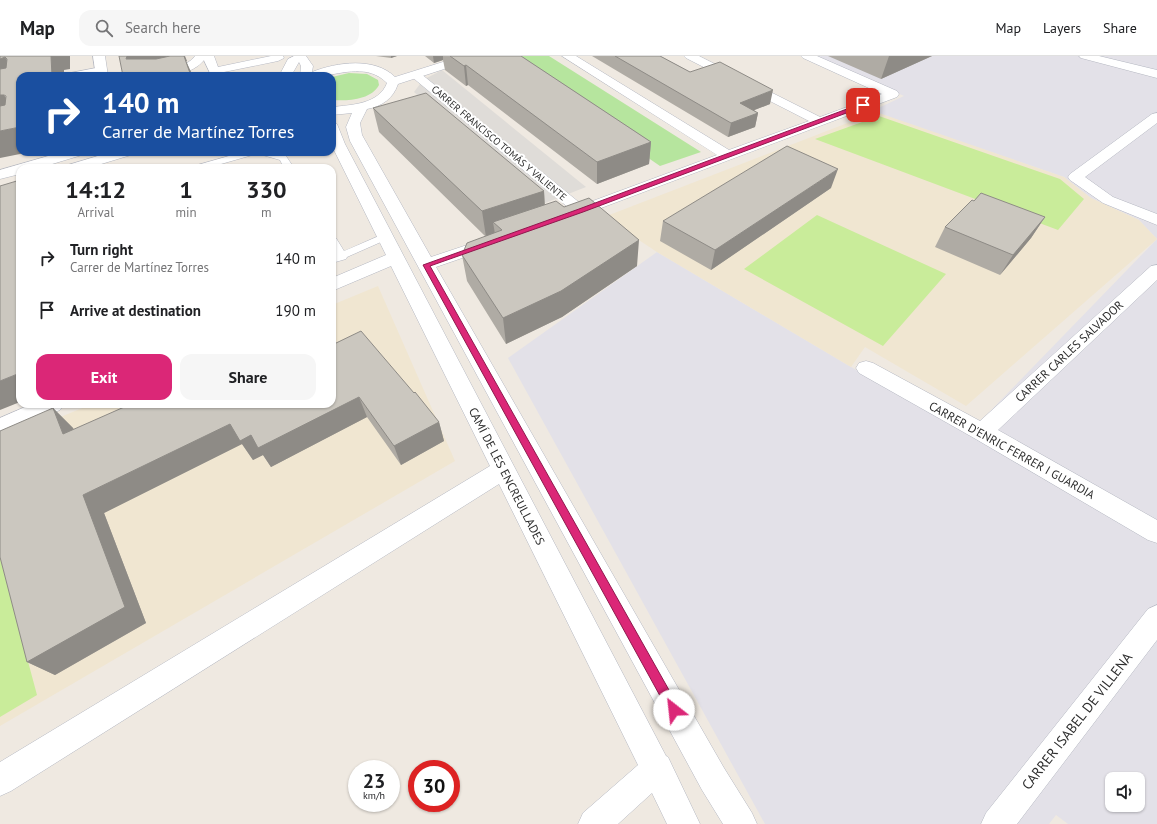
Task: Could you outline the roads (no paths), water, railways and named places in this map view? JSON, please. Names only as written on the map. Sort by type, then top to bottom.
[{"type":"street","points":[[99,56],[102,72]]},
{"type":"street","points":[[162,72],[187,67],[199,61],[201,56]]},
{"type":"street","points":[[208,56],[214,71],[278,58],[277,56]]},
{"type":"street","points":[[392,82],[474,56]]},
{"type":"street","points":[[568,56],[727,155]]},
{"type":"street","points":[[690,56],[819,121]]},
{"type":"street","points":[[559,218],[892,94],[807,56]]},
{"type":"street","points":[[1085,56],[1157,74]]},
{"type":"street","points":[[300,57],[307,66],[306,72]]},
{"type":"street","points":[[287,72],[292,60],[300,57],[339,68],[368,68],[380,71],[388,76],[392,82],[391,89],[386,96],[376,102],[362,107],[336,110]]},
{"type":"street","points":[[380,71],[397,66]]},
{"type":"street","points":[[326,72],[339,68]]},
{"type":"street","name":"CARRER FRANCISCO TOMÁS Y VALIENTE","points":[[416,75],[581,211]]},
{"type":"street","points":[[362,107],[352,123],[357,141],[713,780],[741,824]]},
{"type":"street","points":[[1157,117],[1075,177],[1108,200],[1157,220]]},
{"type":"street","name":"CAMÍ DE LES ENCREULLADES","points":[[336,138],[503,470],[657,768],[684,824]]},
{"type":"street","points":[[37,164],[64,156]]},
{"type":"street","points":[[86,164],[113,156]]},
{"type":"street","points":[[29,164],[54,159]]},
{"type":"street","points":[[0,170],[16,167]]},
{"type":"street","points":[[0,175],[16,170]]},
{"type":"street","points":[[0,190],[16,185]]},
{"type":"street","points":[[426,265],[507,237]]},
{"type":"street","points":[[336,283],[397,257]]},
{"type":"street","name":"CARRER CARLES SALVADOR","points":[[982,432],[1157,270]]},
{"type":"street","name":"CARRER D'ENRIC FERRER I GUARDIA","points":[[866,368],[1157,532]]},
{"type":"street","points":[[0,427],[44,408]]},
{"type":"street","points":[[0,780],[503,470]]},
{"type":"street","name":"CARRER ISABEL DE VILLENA","points":[[997,824],[1157,618]]},
{"type":"street","points":[[594,824],[657,768]]},
{"type":"lane","points":[[211,164],[240,156]]},
{"type":"lane","points":[[276,156],[283,158],[287,164]]},
{"type":"lane","points":[[337,259],[386,236]]}]
